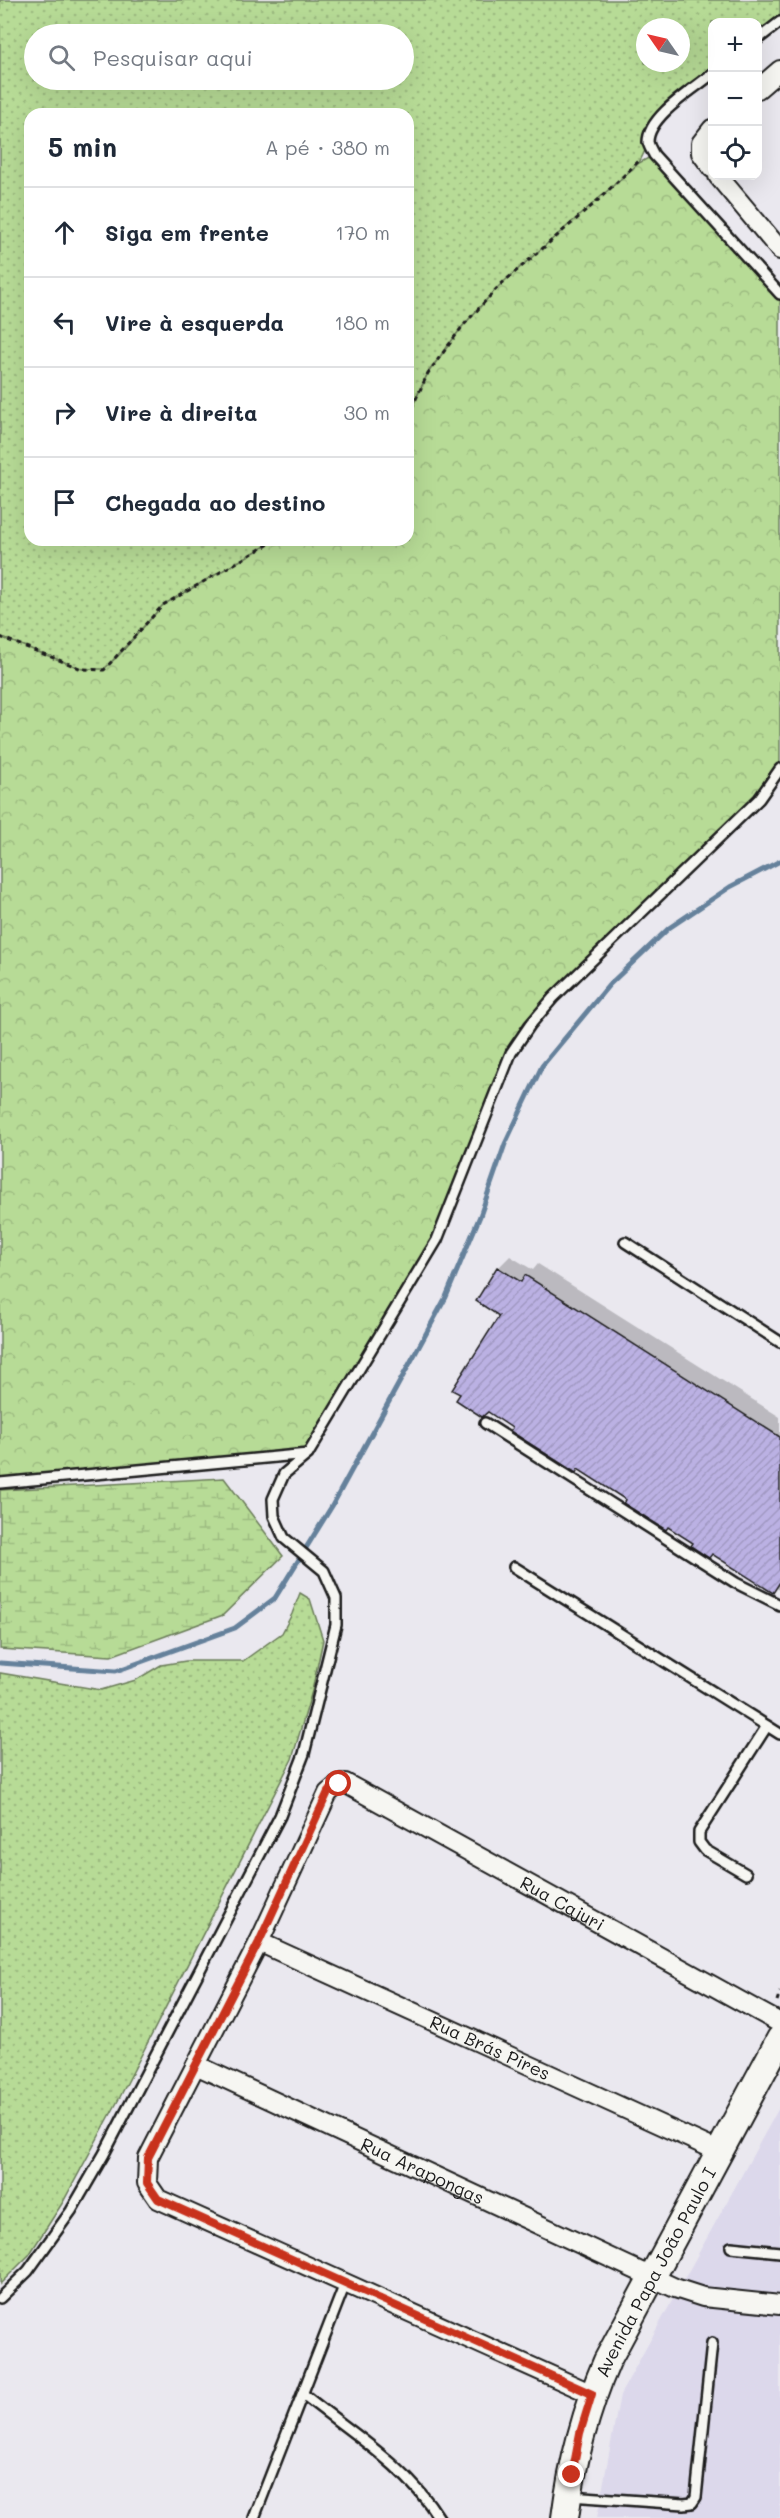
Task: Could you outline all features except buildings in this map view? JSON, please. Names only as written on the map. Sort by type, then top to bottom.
[{"type":"main road","name":"Avenida Papa João Paulo I","points":[[567,2507],[580,2433],[592,2394],[607,2361],[780,2039]]},
{"type":"street","points":[[762,86],[780,70]]},
{"type":"street","points":[[708,134],[701,143],[701,153],[708,163]]},
{"type":"street","points":[[721,180],[780,250]]},
{"type":"street","name":"Rua Cajuri","points":[[259,1942],[328,1792],[339,1784],[345,1784],[780,2023]]},
{"type":"street","points":[[259,1942],[148,2158],[147,2183],[158,2199],[592,2394]]},
{"type":"street","name":"Rua Brás Pires","points":[[259,1942],[720,2152]]},
{"type":"street","name":"Rua Arapongas","points":[[196,2065],[675,2288],[704,2297],[780,2305]]},
{"type":"lane","points":[[762,36],[780,22]]},
{"type":"lane","points":[[708,77],[663,113],[651,130],[648,144],[654,155],[780,294]]},
{"type":"lane","points":[[0,2298],[28,2271],[71,2211],[104,2154],[280,1816],[304,1754],[336,1625],[336,1598],[324,1571],[284,1538],[274,1516],[273,1499],[284,1474],[308,1454],[436,1240],[511,1053],[530,1025],[553,998],[759,799],[780,770]]},
{"type":"lane","points":[[625,1242],[780,1342]]},
{"type":"lane","points":[[485,1423],[726,1576],[780,1605]]},
{"type":"lane","points":[[0,1483],[308,1454]]},
{"type":"lane","points":[[514,1567],[780,1734]]},
{"type":"lane","points":[[746,1874],[705,1850],[699,1842],[699,1832],[767,1726]]},
{"type":"lane","points":[[730,2247],[780,2252]]},
{"type":"lane","points":[[254,2518],[345,2283]]},
{"type":"lane","points":[[567,2507],[692,2503],[696,2497],[712,2343]]},
{"type":"lane","points":[[303,2394],[407,2477],[429,2502],[439,2518]]},
{"type":"path","points":[[414,403],[428,373],[462,327],[499,286],[639,163],[648,144]]},
{"type":"path","points":[[0,637],[82,669],[104,669],[163,605],[266,546]]},
{"type":"shaded area","points":[[780,2106],[780,2518],[597,2518],[620,2395]]},
{"type":"green space","points":[[0,0],[780,0],[780,22],[762,36],[762,18],[708,18],[708,77],[663,113],[639,163],[487,299],[462,327],[428,373],[414,403],[414,108],[24,108],[24,546],[266,546],[163,605],[104,670],[82,669],[0,637]]},
{"type":"green space","points":[[654,155],[780,294],[780,769],[771,782],[553,998],[511,1053],[437,1240],[308,1454],[0,1483],[0,637],[82,669],[104,669],[163,605],[266,546],[414,546],[414,403],[428,373],[462,327],[499,286],[639,163]]},
{"type":"green space","points":[[224,1478],[283,1556],[223,1615],[111,1656],[0,1649],[0,1490]]},
{"type":"green space","points":[[300,1593],[310,1599],[323,1640],[312,1691],[292,1759],[120,2097],[63,2202],[29,2255],[0,2284],[0,1673],[101,1690],[136,1680],[161,1665],[186,1661],[243,1661],[282,1633]]},
{"type":"waterway","points":[[0,1663],[116,1671],[235,1628],[275,1598],[332,1506],[446,1297],[480,1216],[505,1144],[542,1066],[609,985],[669,928],[730,887],[780,861]]},
{"type":"route","points":[[339,1784],[328,1792],[259,1942],[148,2158],[147,2183],[158,2199],[592,2394],[580,2433],[572,2475]]}]
